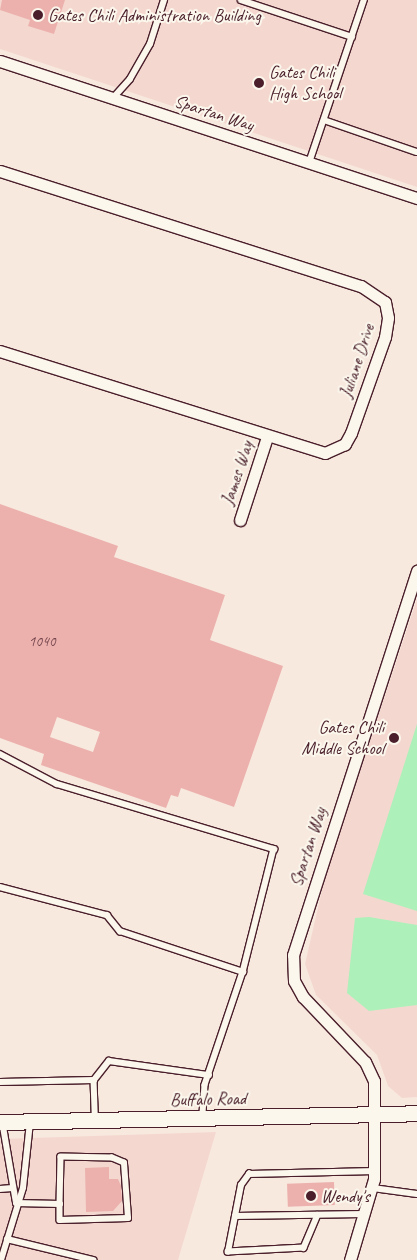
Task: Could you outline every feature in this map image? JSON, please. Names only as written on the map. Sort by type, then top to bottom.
[{"type":"main road","name":"Buffalo Road","points":[[1,1122],[417,1114]]},
{"type":"street","name":"Spartan Way","points":[[0,61],[417,198]]},
{"type":"street","name":"Juliane Drive","points":[[0,171],[377,294],[385,302],[388,318],[385,337],[345,444],[324,453],[267,437],[0,351]]},
{"type":"street","name":"James Way","points":[[240,520],[267,437]]},
{"type":"street","name":"Spartan Way","points":[[350,1260],[373,1188],[375,1171],[376,1114],[370,1071],[303,997],[294,981],[293,955],[417,570]]},
{"type":"lane","points":[[113,98],[130,79],[152,39],[164,0]]},
{"type":"lane","points":[[241,0],[352,37]]},
{"type":"lane","points":[[309,163],[364,0]]},
{"type":"lane","points":[[324,120],[417,152]]},
{"type":"lane","points":[[0,754],[57,784],[274,849],[243,972],[209,1075],[203,1118]]},
{"type":"lane","points":[[0,887],[107,915],[120,930],[243,972]]},
{"type":"lane","points":[[95,1120],[94,1080],[109,1061],[209,1075]]},
{"type":"lane","points":[[0,1082],[94,1080]]},
{"type":"lane","points":[[1,1259],[26,1171],[30,1121]]},
{"type":"lane","points":[[1,1122],[16,1202]]},
{"type":"lane","points":[[61,1157],[112,1158],[124,1164],[128,1218],[60,1220],[60,1204],[61,1157]]},
{"type":"lane","points":[[318,1215],[304,1248],[283,1252],[228,1252],[241,1185],[249,1174],[375,1171]]},
{"type":"lane","points":[[0,1188],[12,1188]]},
{"type":"lane","points":[[373,1188],[417,1194]]},
{"type":"lane","points":[[16,1202],[60,1204]]},
{"type":"lane","points":[[235,1216],[365,1214]]},
{"type":"lane","points":[[7,1239],[93,1260]]},
{"type":"lane","points":[[56,1260],[59,1253]]},
{"type":"shaded area","name":"Gates Chili High School","points":[[0,0],[417,0],[417,187],[0,49]]},
{"type":"shaded area","name":"Gates Chili Middle School","points":[[417,599],[417,1097],[402,1098],[388,1086],[377,1055],[316,995],[305,964],[325,877]]},
{"type":"shaded area","points":[[216,1132],[178,1260],[0,1260],[0,1139]]},
{"type":"green space","points":[[417,724],[417,911],[363,894]]},
{"type":"green space","points":[[369,917],[417,925],[417,1005],[369,1011],[347,993],[355,918]]},
{"type":"building","name":"Gates Chili Administration Building","points":[[2,0],[65,0],[54,34],[28,26],[30,20],[0,10]]},
{"type":"building","points":[[0,504],[118,546],[114,557],[225,595],[210,640],[283,666],[234,807],[181,788],[178,797],[171,795],[166,808],[41,765],[44,754],[0,738]],"holes":[[[57,717],[100,732],[93,752],[50,737]]]},
{"type":"building","points":[[109,1167],[109,1179],[118,1179],[121,1186],[122,1201],[113,1211],[86,1212],[85,1168]]},
{"type":"building","name":"Wendy's","points":[[334,1182],[335,1205],[288,1207],[287,1184]]},
{"type":"place","name":"Gates Chili Administration Building","points":[[38,15]]},
{"type":"place","name":"Gates Chili High School","points":[[259,83]]},
{"type":"place","name":"Gates Chili Middle School","points":[[394,738]]},
{"type":"place","name":"Wendy's","points":[[311,1196]]}]
